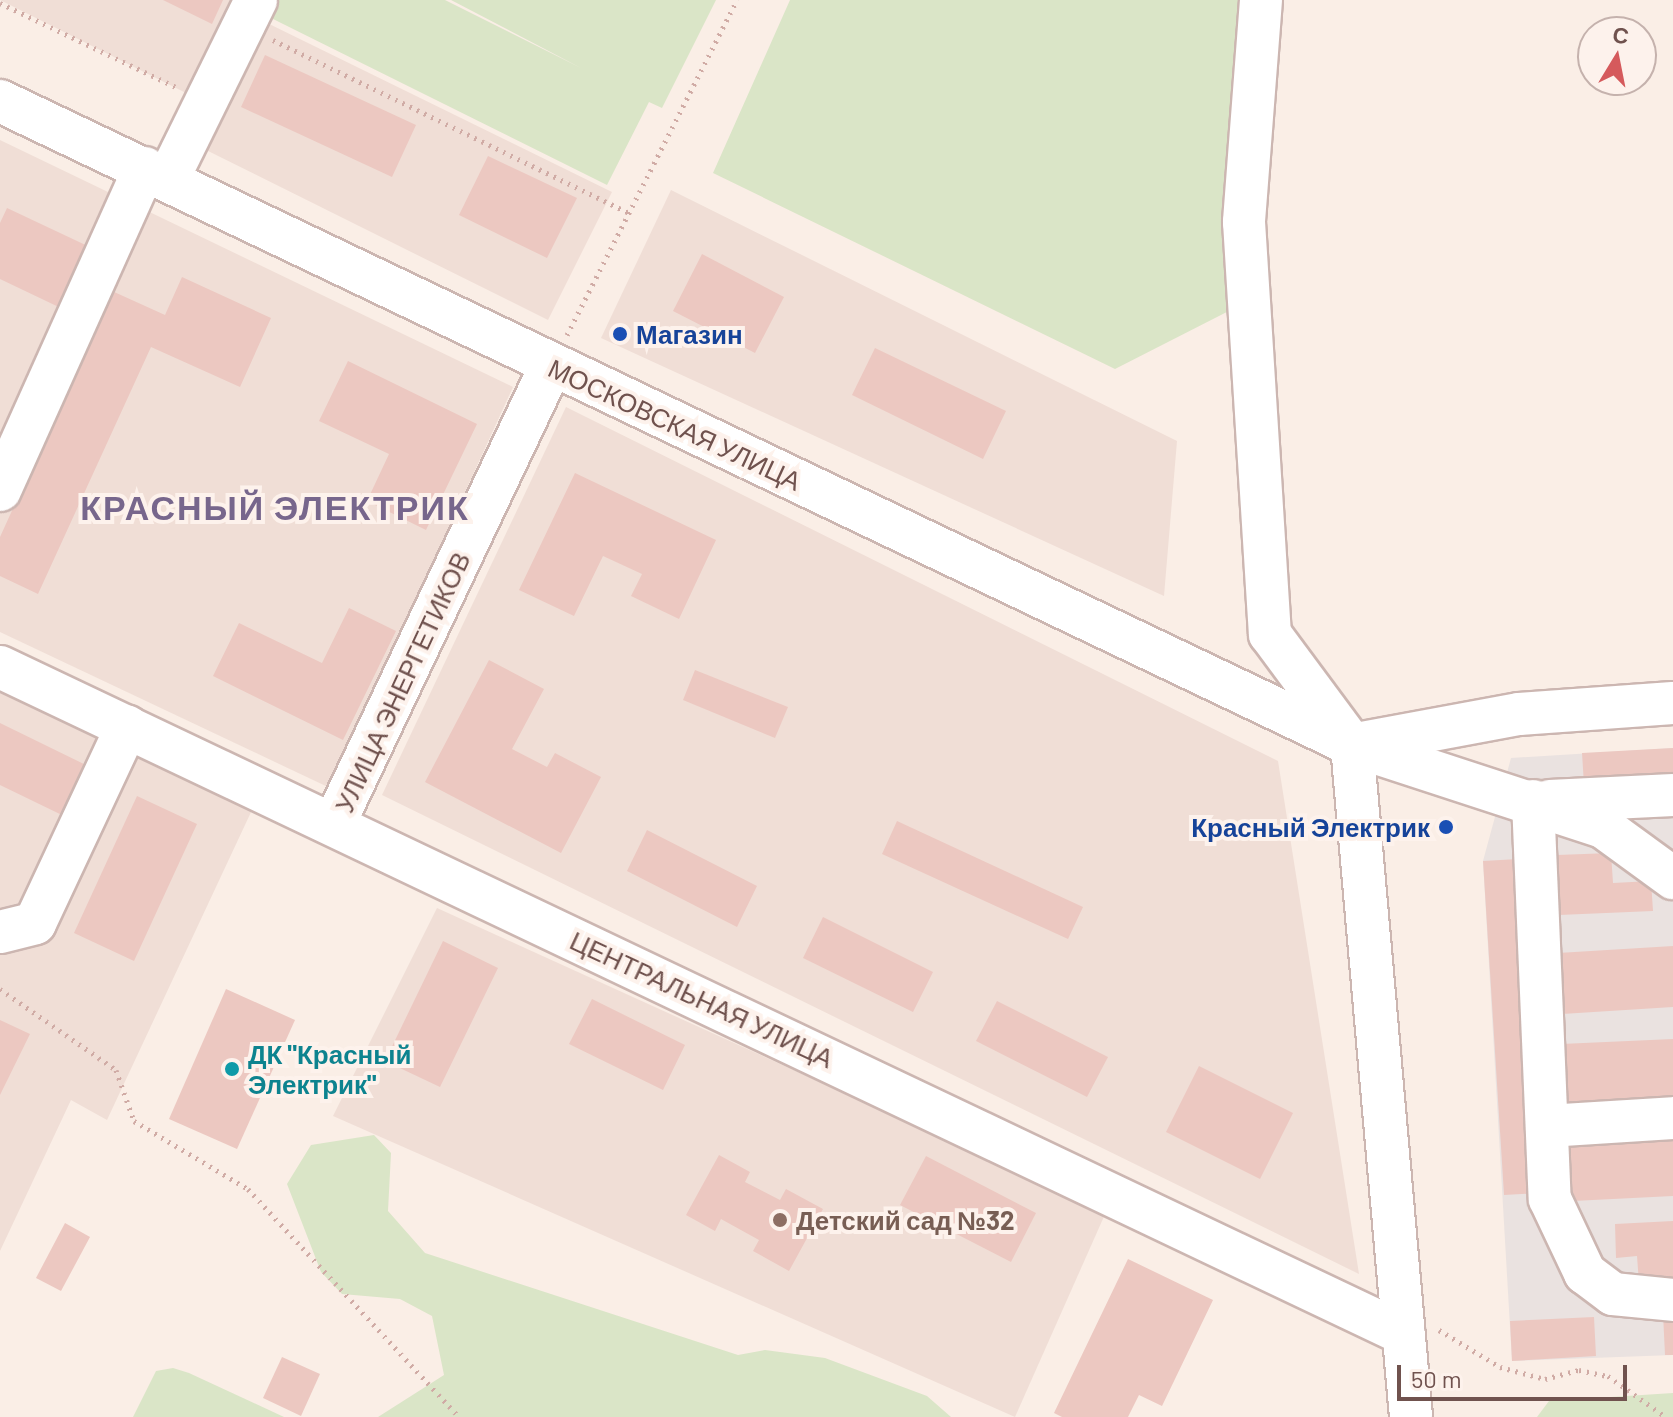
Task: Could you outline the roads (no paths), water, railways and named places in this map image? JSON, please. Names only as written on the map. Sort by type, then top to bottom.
[{"type":"street","points":[[1261,0],[1244,222],[1270,634],[1352,745],[1411,1417]]},
{"type":"street","points":[[0,490],[156,174],[206,101],[250,13]]},
{"type":"street","name":"МОСКОВСКАЯ УЛИЦА","points":[[0,101],[1352,745],[1533,801],[1603,827],[1673,878]]},
{"type":"street","name":"УЛИЦА ЭНЕРГЕТИКОВ","points":[[334,824],[551,366]]},
{"type":"street","name":"ЦЕНТРАЛЬНАЯ УЛИЦА","points":[[0,667],[1403,1322]]},
{"type":"street","points":[[1352,745],[1519,714],[1673,703]]},
{"type":"street","points":[[0,932],[35,923],[127,727]]},
{"type":"street","points":[[1673,795],[1533,801],[1550,1199],[1585,1273],[1613,1294],[1673,1300]]},
{"type":"street","points":[[1547,1126],[1673,1118]]},
{"type":"place","name":"Магазин","points":[[620,334]]},
{"type":"place","name":"Красный Электрик","points":[[1446,827]]},
{"type":"place","name":"ДК \"Красный Электрик\"","points":[[232,1069]]},
{"type":"place","name":"Детский сад №32","points":[[780,1220]]},
{"type":"district","name":"КРАСНЫЙ ЭЛЕКТРИК","points":[[275,507]]}]
